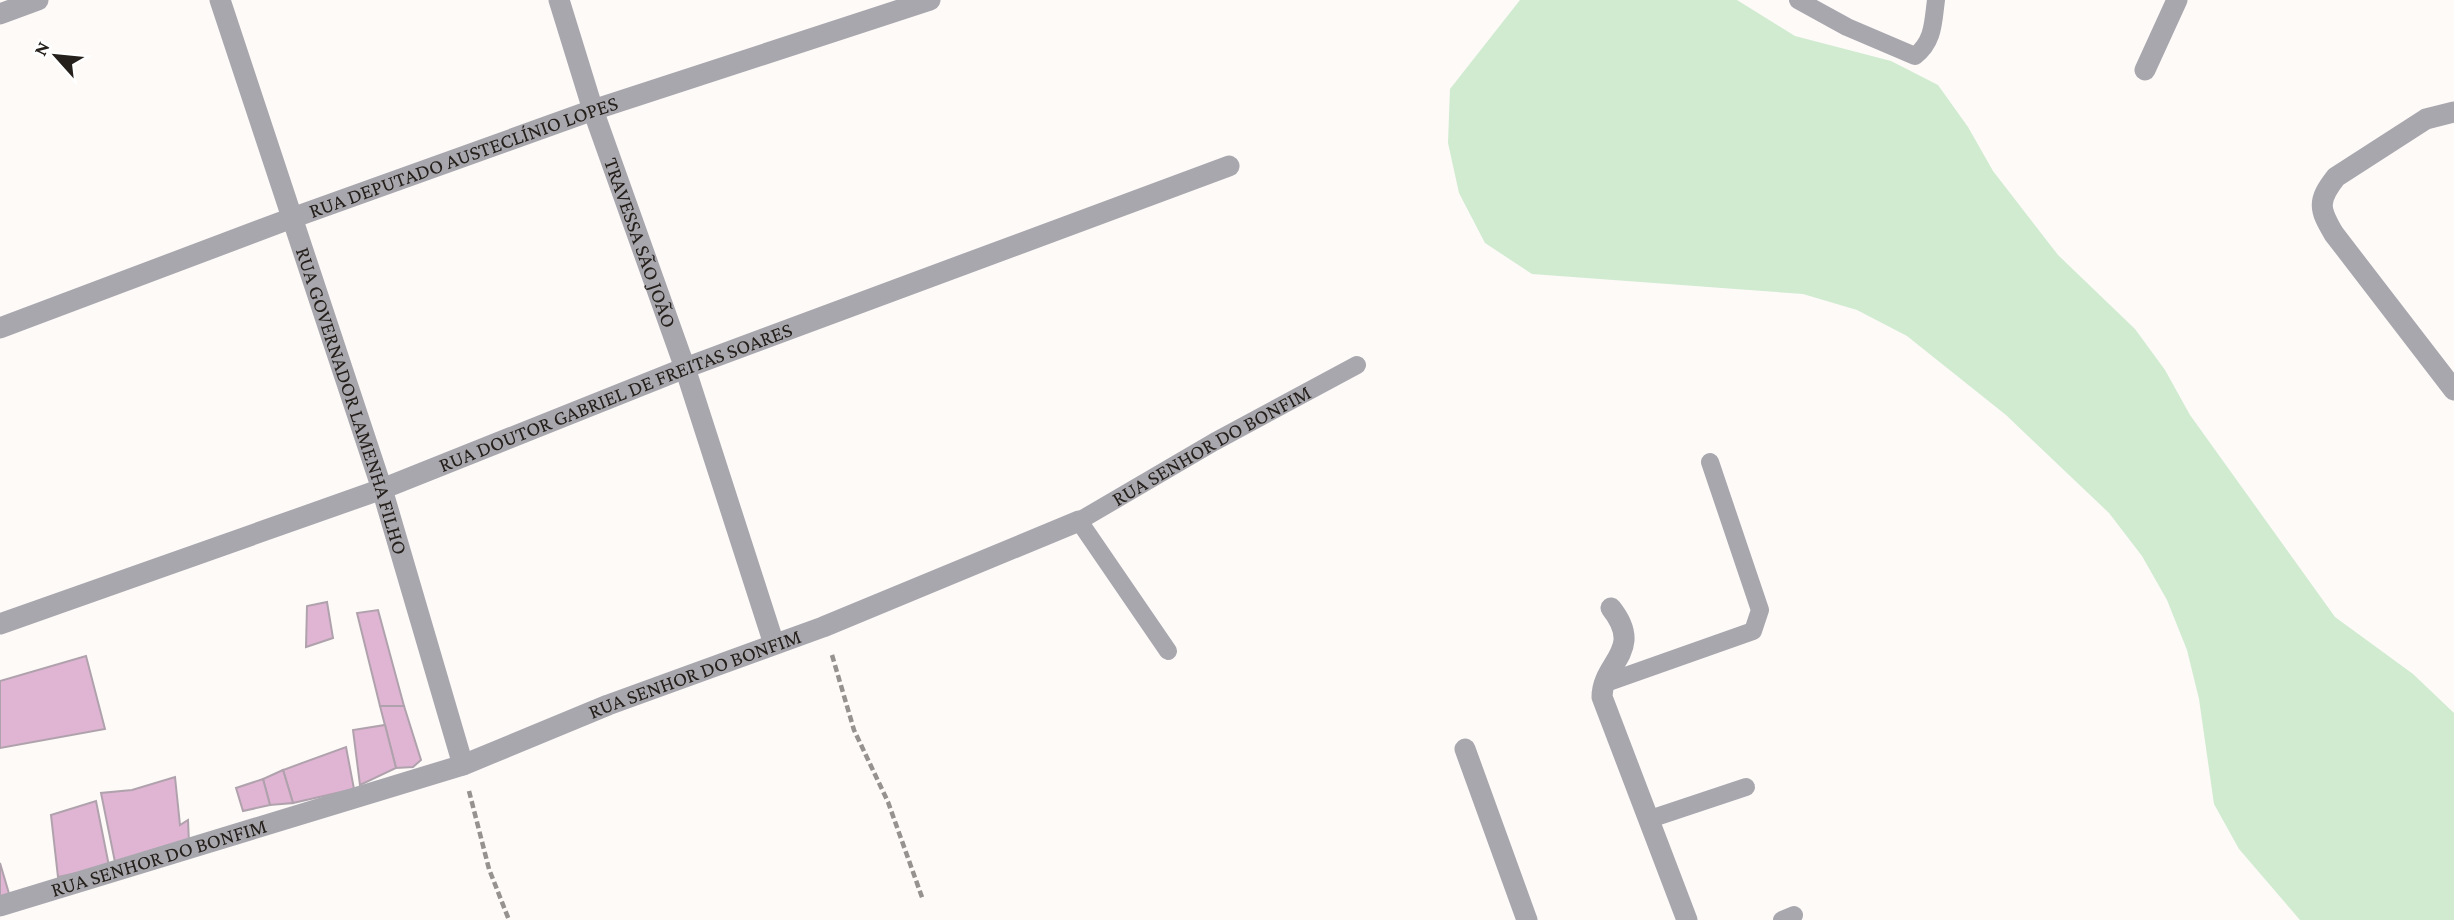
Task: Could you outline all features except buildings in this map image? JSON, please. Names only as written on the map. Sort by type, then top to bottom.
[{"type":"street","points":[[0,14],[38,0]]},
{"type":"street","name":"RUA GOVERNADOR LAMENHA FILHO","points":[[220,0],[382,489],[463,765]]},
{"type":"street","name":"TRAVESSA SÃO JOÃO","points":[[559,0],[593,110],[685,368],[774,645]]},
{"type":"street","name":"RUA DEPUTADO AUSTECLÍNIO LOPES","points":[[0,328],[292,218],[593,110],[930,0]]},
{"type":"street","points":[[2145,70],[2177,0]]},
{"type":"street","points":[[2454,112],[2426,119],[2336,177],[2321,203],[2325,218],[2334,234],[2454,390]]},
{"type":"street","name":"RUA DOUTOR GABRIEL DE FREITAS SOARES","points":[[0,624],[382,489],[685,368],[1229,166]]},
{"type":"street","name":"RUA SENHOR DO BONFIM","points":[[0,906],[463,765],[607,705],[823,627],[1079,521]]},
{"type":"street","points":[[1611,608],[1620,620],[1623,647],[1620,658],[1603,684],[1602,697],[1687,920]]},
{"type":"street","points":[[1465,749],[1527,920]]},
{"type":"lane","points":[[1798,0],[1847,27],[1915,56],[1926,47],[1931,37],[1936,0]]},
{"type":"lane","name":"RUA SENHOR DO BONFIM","points":[[1079,521],[1214,442],[1357,365]]},
{"type":"lane","points":[[1603,684],[1753,631],[1760,610],[1710,462]]},
{"type":"lane","points":[[1079,521],[1168,651]]},
{"type":"lane","points":[[1650,819],[1746,787]]},
{"type":"path","points":[[823,627],[854,730],[888,802],[923,900]]},
{"type":"path","points":[[463,765],[489,869],[509,920]]},
{"type":"green space","points":[[1520,0],[1737,0],[1795,36],[1891,61],[1938,85],[1968,127],[1993,171],[2058,255],[2135,329],[2165,370],[2190,415],[2335,617],[2413,674],[2454,713],[2454,920],[2300,920],[2239,849],[2214,804],[2199,699],[2187,650],[2167,600],[2142,556],[2109,513],[2006,415],[1907,336],[1857,310],[1803,294],[1532,274],[1485,243],[1459,193],[1448,143],[1450,89]]}]
